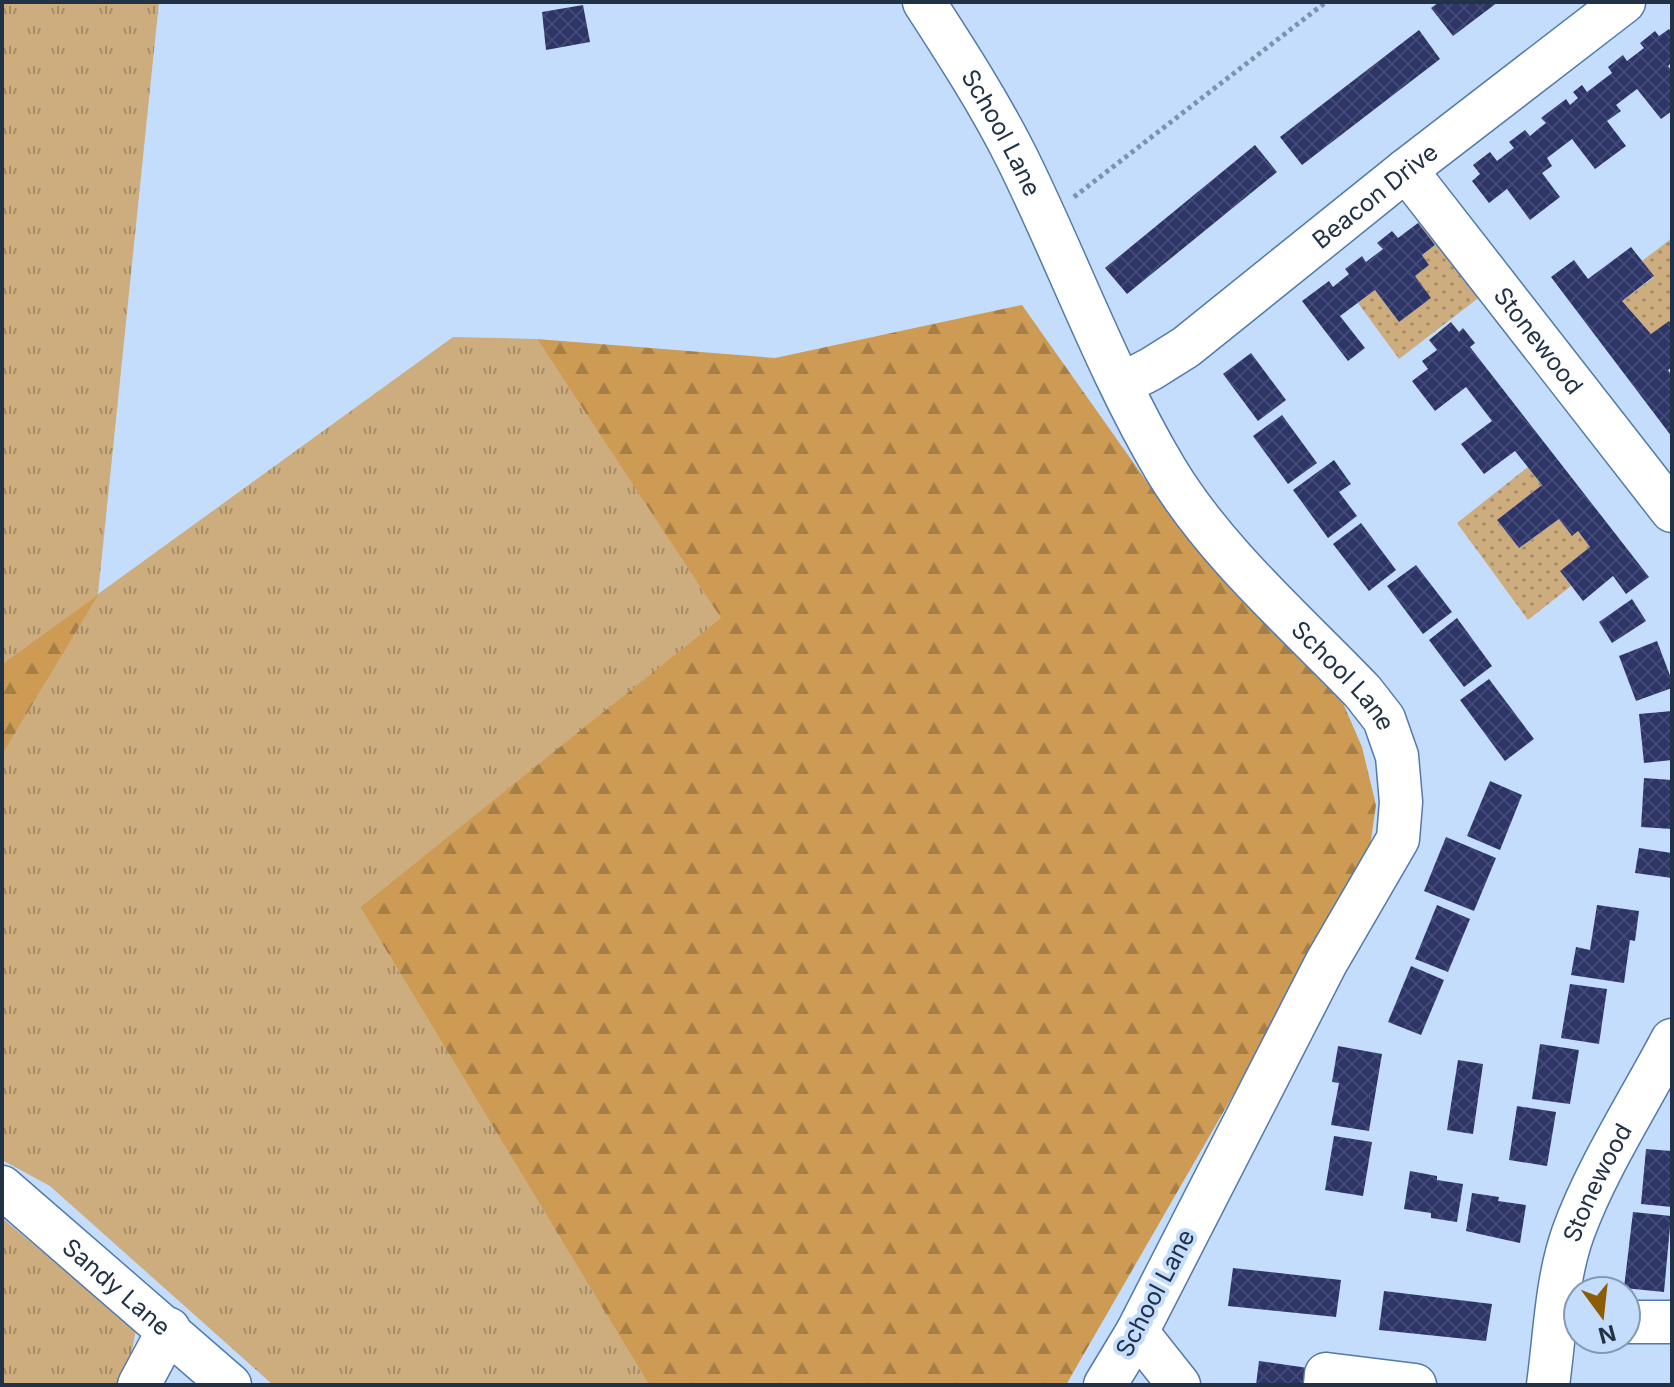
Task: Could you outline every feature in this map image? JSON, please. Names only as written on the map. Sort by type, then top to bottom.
[{"type":"street","name":"School Lane","points":[[924,2],[989,105],[1122,384],[1167,470],[1213,537],[1363,692],[1384,719],[1397,756],[1401,802],[1398,839],[1326,963],[1137,1332],[1105,1385]]},
{"type":"street","name":"Beacon Drive","points":[[1122,384],[1186,347],[1406,170],[1624,2]]},
{"type":"street","name":"Stonewood","points":[[1406,170],[1672,511]]},
{"type":"street","name":"Stonewood","points":[[1563,1275],[1573,1234],[1590,1193],[1672,1040]]},
{"type":"street","name":"Sandy Lane","points":[[2,1187],[230,1385]]},
{"type":"street","points":[[1642,1322],[1672,1322]]},
{"type":"street","points":[[139,1385],[169,1329]]},
{"type":"street","points":[[1137,1332],[1179,1385]]},
{"type":"street","name":"Stonewood","points":[[1548,1385],[1562,1339]]},
{"type":"street","points":[[1325,1385],[1326,1374],[1415,1385]]},
{"type":"path","points":[[1045,220],[1326,2]]},
{"type":"green space","points":[[2,2],[159,2],[98,594],[453,337],[537,339],[722,618],[360,907],[649,1385],[273,1385],[50,1186],[2,1160],[2,755],[96,597],[2,664]]},
{"type":"green space","points":[[1420,220],[1481,296],[1399,359],[1358,303],[1375,290],[1399,322],[1430,298],[1415,276],[1429,265],[1422,255],[1435,245],[1418,223]]},
{"type":"green space","points":[[1671,239],[1672,326],[1669,322],[1651,334],[1622,301],[1654,277],[1642,261]]},
{"type":"green space","points":[[1022,305],[1176,523],[1339,694],[1362,747],[1376,805],[1368,861],[1066,1385],[649,1385],[360,907],[721,618],[537,339],[775,358]]},
{"type":"green space","points":[[1528,467],[1542,485],[1497,520],[1519,548],[1559,519],[1571,535],[1578,531],[1590,547],[1560,571],[1571,586],[1528,620],[1457,523]]},
{"type":"green space","points":[[98,595],[2,755],[2,664]]},
{"type":"green space","points":[[2,1218],[136,1330],[125,1385],[2,1385]]},
{"type":"building","points":[[1439,2],[1498,2],[1453,36],[1431,8]]},
{"type":"building","points":[[583,5],[590,42],[546,50],[542,12]]},
{"type":"building","points":[[1669,29],[1672,33],[1672,62],[1668,66],[1672,71],[1672,111],[1661,119],[1637,89],[1616,105],[1621,111],[1607,121],[1626,146],[1595,169],[1572,139],[1547,158],[1552,166],[1542,173],[1560,197],[1530,220],[1507,189],[1489,203],[1472,181],[1480,174],[1473,165],[1490,152],[1497,161],[1514,148],[1509,142],[1525,130],[1530,136],[1546,123],[1541,118],[1566,99],[1570,105],[1578,98],[1573,92],[1582,85],[1587,92],[1612,73],[1608,67],[1623,55],[1627,61],[1644,48],[1640,43],[1655,31],[1659,36]]},
{"type":"building","points":[[1419,30],[1440,59],[1302,165],[1280,137]]},
{"type":"building","points":[[1255,145],[1277,172],[1127,294],[1105,268]]},
{"type":"building","points":[[1418,223],[1435,245],[1422,255],[1429,265],[1415,276],[1431,298],[1399,322],[1375,290],[1340,316],[1365,348],[1348,361],[1302,301],[1329,281],[1333,287],[1349,274],[1345,269],[1362,256],[1366,262],[1383,249],[1377,243],[1392,231],[1398,238]]},
{"type":"building","points":[[1631,247],[1654,276],[1622,301],[1651,334],[1669,321],[1672,326],[1672,367],[1668,370],[1672,376],[1672,437],[1551,277],[1574,260],[1588,279]]},
{"type":"building","points":[[1451,322],[1459,332],[1463,328],[1475,343],[1470,347],[1649,577],[1626,594],[1613,576],[1583,601],[1560,571],[1590,547],[1578,531],[1572,536],[1559,519],[1519,548],[1497,520],[1542,485],[1515,451],[1484,474],[1461,444],[1492,421],[1466,387],[1435,411],[1412,381],[1428,369],[1422,361],[1437,350],[1429,340]]},
{"type":"building","points":[[1251,353],[1286,400],[1258,421],[1223,374]]},
{"type":"building","points":[[1282,415],[1317,463],[1288,484],[1253,436]]},
{"type":"building","points":[[1334,460],[1351,484],[1339,492],[1357,516],[1328,538],[1293,490]]},
{"type":"building","points":[[1361,523],[1396,570],[1369,591],[1333,544]]},
{"type":"building","points":[[1416,565],[1452,612],[1423,634],[1387,586]]},
{"type":"building","points":[[1632,599],[1646,621],[1612,643],[1599,622]]},
{"type":"building","points":[[1457,618],[1492,666],[1464,687],[1429,640]]},
{"type":"building","points":[[1657,641],[1672,688],[1636,701],[1619,656]]},
{"type":"building","points":[[1489,679],[1534,739],[1505,761],[1460,700]]},
{"type":"building","points":[[1672,711],[1672,760],[1644,763],[1639,714]]},
{"type":"building","points":[[1644,778],[1672,780],[1672,829],[1641,827]]},
{"type":"building","points":[[1490,781],[1522,795],[1500,850],[1467,836]]},
{"type":"building","points":[[1446,837],[1496,858],[1474,911],[1424,891]]},
{"type":"building","points":[[1639,848],[1672,853],[1672,878],[1635,873]]},
{"type":"building","points":[[1437,905],[1470,919],[1448,972],[1415,959]]},
{"type":"building","points":[[1597,905],[1639,911],[1635,941],[1630,940],[1624,983],[1571,975],[1576,947],[1590,950]]},
{"type":"building","points":[[1411,966],[1444,980],[1421,1035],[1388,1022]]},
{"type":"building","points":[[1570,984],[1607,989],[1599,1044],[1561,1038]]},
{"type":"building","points":[[1540,1044],[1579,1050],[1570,1104],[1532,1099]]},
{"type":"building","points":[[1338,1046],[1382,1054],[1369,1131],[1331,1125],[1339,1083],[1332,1082]]},
{"type":"building","points":[[1458,1060],[1483,1064],[1473,1134],[1447,1130]]},
{"type":"building","points":[[1517,1106],[1556,1112],[1547,1166],[1509,1160]]},
{"type":"building","points":[[1334,1136],[1372,1142],[1363,1196],[1325,1190]]},
{"type":"building","points":[[1646,1149],[1672,1151],[1672,1207],[1641,1204]]},
{"type":"building","points":[[1410,1171],[1463,1184],[1457,1222],[1431,1218],[1431,1213],[1404,1209]]},
{"type":"building","points":[[1472,1193],[1526,1205],[1520,1243],[1466,1231]]},
{"type":"building","points":[[1633,1212],[1671,1216],[1664,1292],[1642,1290],[1642,1275],[1626,1275]]},
{"type":"building","points":[[1233,1268],[1341,1280],[1336,1317],[1228,1306]]},
{"type":"building","points":[[1384,1291],[1492,1304],[1486,1341],[1379,1330]]},
{"type":"building","points":[[1259,1361],[1308,1368],[1306,1385],[1256,1385]]}]
